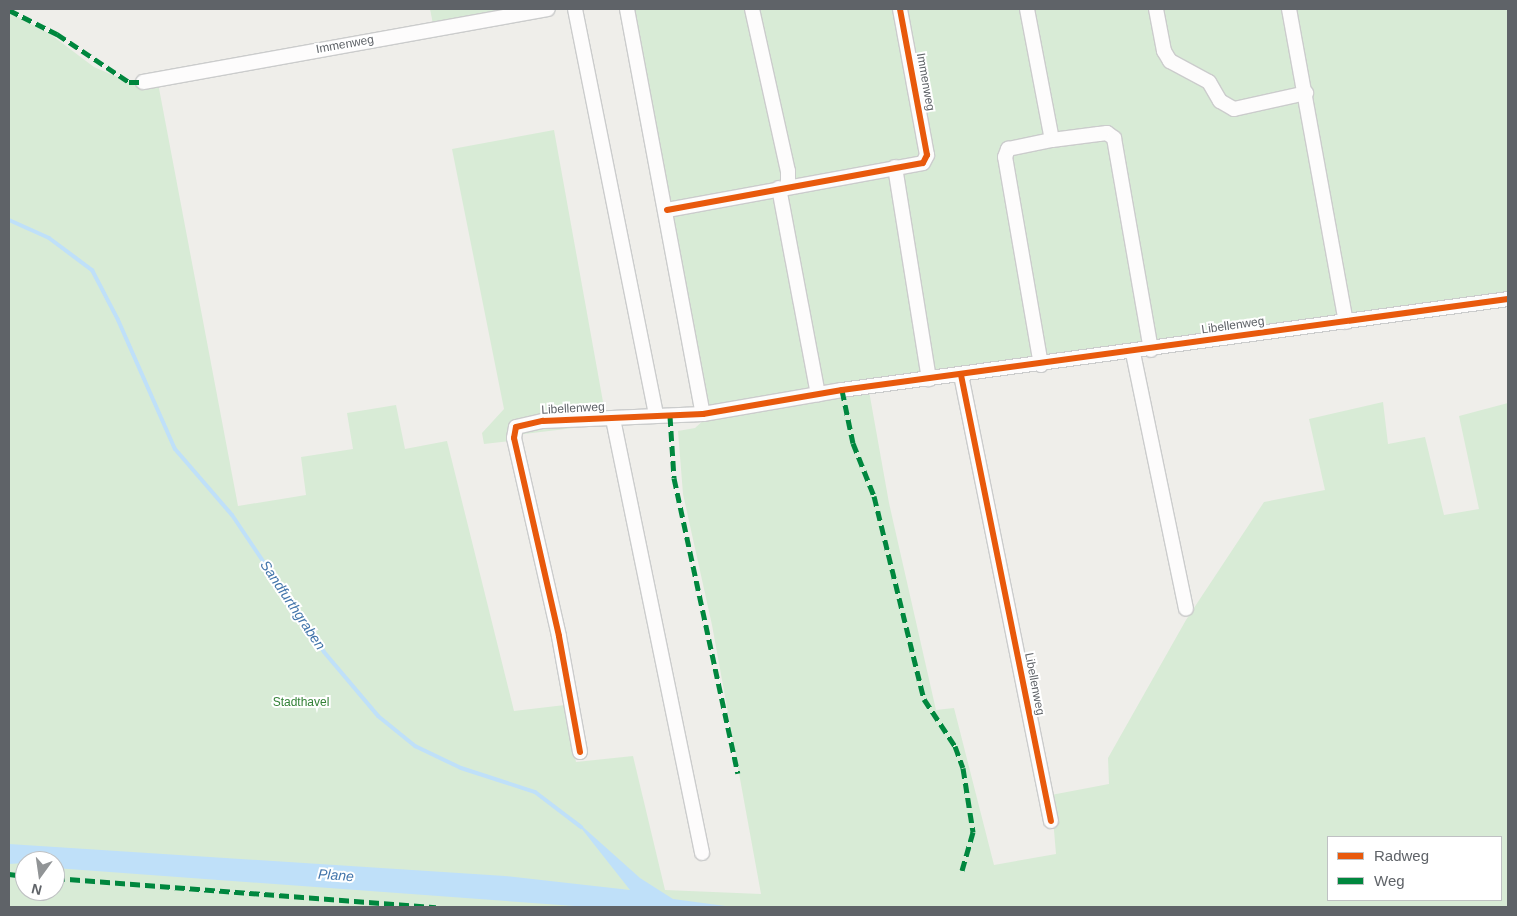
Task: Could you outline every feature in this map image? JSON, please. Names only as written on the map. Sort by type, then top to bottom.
[{"type":"street","name":"Immenweg","points":[[143,82],[547,9]]},
{"type":"street","points":[[576,9],[656,415]]},
{"type":"street","points":[[627,9],[667,210],[704,414]]},
{"type":"street","points":[[752,9],[788,171],[784,187],[818,394]]},
{"type":"street","name":"Immenweg","points":[[895,167],[926,160],[900,9]]},
{"type":"street","points":[[1027,9],[1052,140]]},
{"type":"street","points":[[1156,9],[1164,51],[1170,60],[1209,82],[1220,101],[1234,109],[1306,93]]},
{"type":"street","points":[[1290,9],[1346,322]]},
{"type":"street","points":[[1041,365],[1005,156],[1008,149],[1052,140],[1107,133],[1114,138],[1151,350]]},
{"type":"street","points":[[667,210],[895,167],[929,379]]},
{"type":"street","name":"Libellenweg","points":[[580,752],[559,636],[514,438],[516,426],[543,421],[704,414],[818,394],[1134,353],[1508,300]]},
{"type":"street","points":[[1134,353],[1186,609]]},
{"type":"street","name":"Libellenweg","points":[[961,375],[1050,821]]},
{"type":"street","name":"Libellenweg","points":[[613,419],[702,853]]},
{"type":"green space","points":[[430,9],[521,9],[433,24]]},
{"type":"green space","points":[[634,9],[1508,9],[1508,295],[707,408]]},
{"type":"green space","name":"Stadthavel","points":[[9,12],[50,34],[94,67],[129,82],[155,79],[158,83],[238,506],[306,495],[301,457],[353,449],[347,413],[396,405],[405,449],[447,441],[514,711],[565,705],[576,762],[633,756],[665,890],[761,894],[712,625],[683,494],[678,431],[695,428],[705,419],[869,391],[889,503],[936,710],[954,708],[994,865],[1056,854],[1051,795],[1109,784],[1108,758],[1186,620],[1264,502],[1325,490],[1309,419],[1383,402],[1388,444],[1425,437],[1444,515],[1479,509],[1459,416],[1508,403],[1508,907],[9,907]]},
{"type":"green space","points":[[554,130],[607,424],[524,434],[511,441],[484,444],[482,433],[504,409],[452,149]]},
{"type":"water","name":"Plane","points":[[574,819],[640,878],[673,899],[733,907],[588,907],[65,869],[65,851],[15,851],[15,864],[9,864],[9,844],[505,876],[630,890]]},
{"type":"waterway","name":"Sandfurthgraben","points":[[9,220],[49,238],[92,270],[118,320],[175,449],[232,515],[324,652],[378,716],[415,746],[461,768],[535,792],[581,827]]},
{"type":"marked path","points":[[9,10],[57,34],[129,82],[143,82]]},
{"type":"marked path","points":[[842,390],[853,443],[874,496],[924,699],[955,746],[963,768],[973,832],[962,870]]},
{"type":"marked path","points":[[670,416],[674,478],[738,773]]},
{"type":"marked path","points":[[9,874],[15,875]]},
{"type":"marked path","points":[[65,879],[436,907]]},
{"type":"cycle path","points":[[667,210],[923,163],[927,155],[900,9]]},
{"type":"cycle path","points":[[580,752],[559,636],[514,438],[516,427],[543,421],[703,414],[842,390],[1508,299]]},
{"type":"cycle path","points":[[961,375],[1051,821]]}]
